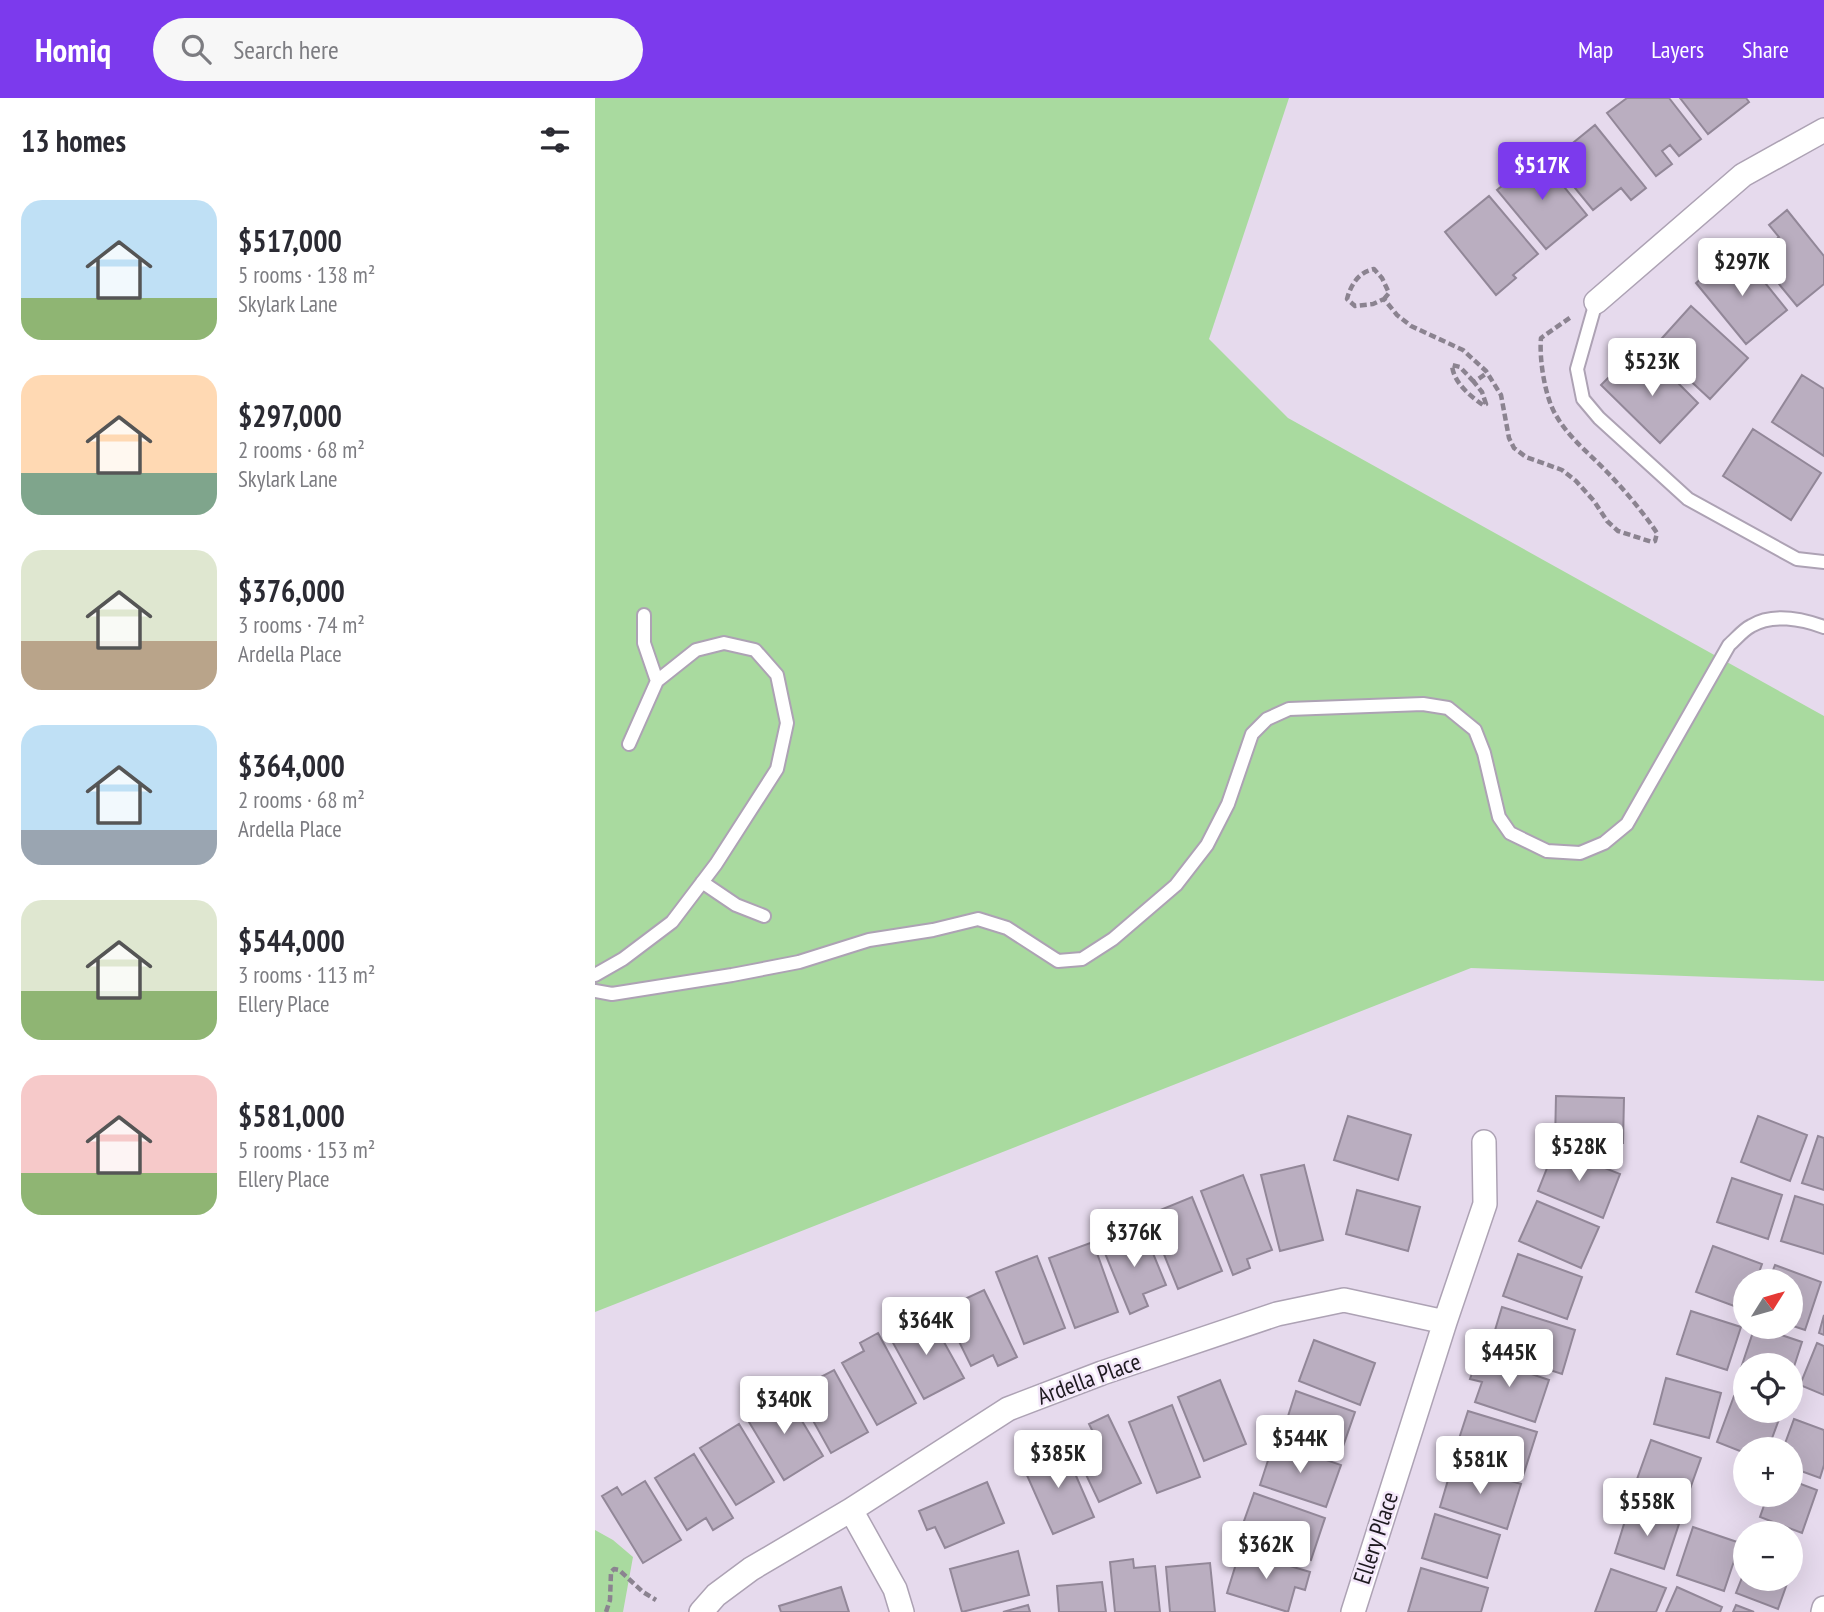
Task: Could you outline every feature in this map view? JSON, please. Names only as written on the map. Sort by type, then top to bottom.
[{"type":"street","points":[[1596,302],[1743,175],[1824,130]]},
{"type":"street","name":"Ellery Place","points":[[1353,1612],[1444,1322],[1485,1204],[1484,1142]]},
{"type":"street","name":"Ardella Place","points":[[714,1606],[751,1569],[851,1510],[1008,1409],[1102,1373],[1277,1314],[1344,1300],[1444,1322]]},
{"type":"street","points":[[851,1510],[895,1589],[902,1612]]},
{"type":"lane","points":[[1596,302],[1577,369],[1583,399],[1598,418],[1688,499],[1797,559],[1824,562]]},
{"type":"lane","points":[[643,615],[644,643],[657,681]]},
{"type":"lane","points":[[595,991],[613,994],[732,975],[799,962],[869,940],[933,930],[978,919],[1007,928],[1058,961],[1081,959],[1113,939],[1176,885],[1207,845],[1228,804],[1252,734],[1267,719],[1289,709],[1423,704],[1448,708],[1475,730],[1484,752],[1499,817],[1510,833],[1547,851],[1580,853],[1604,843],[1627,824],[1729,645],[1750,626],[1769,618],[1810,622],[1824,627]]},
{"type":"lane","points":[[595,975],[623,959],[672,922],[702,882],[777,769],[787,723],[777,675],[755,650],[725,643],[697,650],[657,681],[629,744]]},
{"type":"lane","points":[[702,882],[736,905],[764,916]]},
{"type":"path","points":[[1374,269],[1389,293],[1384,299],[1373,304],[1355,306],[1347,299],[1350,286],[1366,271],[1374,269]]},
{"type":"path","points":[[1384,299],[1397,315],[1411,326],[1464,350],[1487,373],[1501,395],[1509,438],[1514,448],[1526,457],[1562,470],[1576,481],[1618,531],[1655,541],[1657,533],[1649,522],[1611,476],[1570,435],[1556,416],[1550,402],[1539,351],[1541,338],[1596,302]]},
{"type":"path","points":[[1453,365],[1460,367],[1474,382],[1482,392],[1486,404],[1483,405],[1470,396],[1456,376],[1453,365]]},
{"type":"path","points":[[1474,382],[1487,373]]},
{"type":"path","points":[[606,1612],[610,1600],[611,1572],[614,1569],[619,1570],[656,1600]]},
{"type":"green space","points":[[595,98],[1289,98],[1209,339],[1288,418],[1824,716],[1824,981],[1471,968],[595,1312]]},
{"type":"green space","points":[[595,1530],[613,1540],[633,1557],[623,1612],[595,1612]]},
{"type":"building","points":[[1627,98],[1669,98],[1701,139],[1679,156],[1670,145],[1662,151],[1672,164],[1656,176],[1607,113]]},
{"type":"building","points":[[1680,98],[1746,98],[1749,102],[1708,134]]},
{"type":"building","points":[[1595,125],[1646,188],[1631,200],[1621,188],[1593,210],[1552,160]]},
{"type":"building","points":[[1539,156],[1587,215],[1546,249],[1497,190]]},
{"type":"building","points":[[1489,196],[1538,254],[1513,275],[1516,278],[1496,295],[1445,232]]},
{"type":"building","points":[[1787,210],[1824,256],[1824,284],[1797,306],[1756,256],[1779,237],[1769,225]]},
{"type":"building","points":[[1741,253],[1787,310],[1746,344],[1696,283],[1711,270],[1715,275]]},
{"type":"building","points":[[1691,306],[1748,358],[1710,399],[1654,347]]},
{"type":"building","points":[[1651,356],[1698,403],[1660,443],[1601,385],[1617,369],[1628,380]]},
{"type":"building","points":[[1802,375],[1824,389],[1824,456],[1772,422]]},
{"type":"building","points":[[1753,429],[1821,473],[1791,520],[1723,476]]},
{"type":"building","points":[[1556,1096],[1624,1098],[1623,1143],[1555,1142]]},
{"type":"building","points":[[1348,1116],[1411,1135],[1398,1180],[1334,1160]]},
{"type":"building","points":[[1758,1116],[1807,1135],[1790,1181],[1741,1162]]},
{"type":"building","points":[[1818,1136],[1824,1138],[1824,1190],[1802,1183]]},
{"type":"building","points":[[1555,1148],[1620,1174],[1603,1218],[1538,1191]]},
{"type":"building","points":[[1304,1165],[1323,1240],[1280,1251],[1261,1175]]},
{"type":"building","points":[[1243,1175],[1272,1250],[1247,1259],[1250,1268],[1233,1275],[1201,1191]]},
{"type":"building","points":[[1732,1178],[1782,1195],[1768,1239],[1717,1222]]},
{"type":"building","points":[[1357,1190],[1420,1207],[1408,1251],[1346,1234]]},
{"type":"building","points":[[1795,1196],[1824,1205],[1824,1254],[1781,1241]]},
{"type":"building","points":[[1192,1197],[1222,1271],[1178,1289],[1148,1215]]},
{"type":"building","points":[[1537,1201],[1599,1227],[1581,1268],[1519,1241]]},
{"type":"building","points":[[1143,1229],[1166,1285],[1143,1294],[1148,1306],[1130,1314],[1102,1246]]},
{"type":"building","points":[[1093,1242],[1118,1312],[1075,1328],[1049,1258]]},
{"type":"building","points":[[1713,1246],[1762,1264],[1760,1269],[1733,1269],[1733,1306],[1696,1292]]},
{"type":"building","points":[[1518,1254],[1582,1277],[1567,1319],[1503,1296]]},
{"type":"building","points":[[1037,1256],[1065,1328],[1024,1344],[996,1272]]},
{"type":"building","points":[[1803,1275],[1821,1282],[1805,1330],[1803,1329]]},
{"type":"building","points":[[984,1290],[1017,1357],[998,1366],[993,1355],[971,1366],[943,1309]]},
{"type":"building","points":[[1502,1307],[1575,1330],[1562,1374],[1489,1350]]},
{"type":"building","points":[[1691,1311],[1733,1324],[1733,1339],[1737,1339],[1727,1370],[1677,1354]]},
{"type":"building","points":[[1824,1315],[1824,1335],[1819,1333]]},
{"type":"building","points":[[930,1317],[964,1378],[924,1399],[887,1332],[901,1324],[905,1330]]},
{"type":"building","points":[[878,1333],[916,1403],[877,1425],[842,1363],[864,1351],[860,1343]]},
{"type":"building","points":[[1751,1339],[1793,1339],[1802,1342],[1798,1353],[1746,1353]]},
{"type":"building","points":[[1314,1340],[1375,1363],[1360,1405],[1299,1381]]},
{"type":"building","points":[[1817,1343],[1824,1346],[1824,1395],[1803,1386],[1803,1378]]},
{"type":"building","points":[[1478,1356],[1549,1380],[1535,1422],[1475,1402],[1482,1382],[1470,1379]]},
{"type":"building","points":[[834,1370],[868,1432],[831,1453],[796,1390]]},
{"type":"building","points":[[1666,1378],[1721,1393],[1709,1438],[1654,1424]]},
{"type":"building","points":[[1220,1380],[1246,1444],[1204,1461],[1178,1397]]},
{"type":"building","points":[[1296,1391],[1355,1412],[1340,1455],[1282,1435]]},
{"type":"building","points":[[787,1396],[823,1456],[784,1480],[743,1412],[763,1400],[767,1408]]},
{"type":"building","points":[[1733,1399],[1733,1423],[1778,1423],[1772,1437],[1733,1437],[1733,1448],[1717,1442]]},
{"type":"building","points":[[1172,1405],[1200,1477],[1157,1493],[1129,1422]]},
{"type":"building","points":[[1468,1411],[1537,1432],[1523,1476],[1454,1454]]},
{"type":"building","points":[[1108,1415],[1141,1483],[1099,1502],[1071,1443],[1093,1432],[1089,1424]]},
{"type":"building","points":[[1803,1422],[1824,1430],[1824,1465],[1820,1478],[1803,1472],[1803,1437],[1787,1437],[1793,1423]]},
{"type":"building","points":[[739,1424],[774,1482],[736,1505],[700,1448]]},
{"type":"building","points":[[1651,1440],[1701,1458],[1686,1500],[1636,1482]]},
{"type":"building","points":[[1274,1442],[1341,1465],[1326,1507],[1260,1485]]},
{"type":"building","points":[[1063,1446],[1094,1517],[1053,1534],[1022,1464]]},
{"type":"building","points":[[694,1454],[733,1518],[713,1530],[706,1518],[687,1530],[655,1478]]},
{"type":"building","points":[[1453,1463],[1521,1484],[1507,1529],[1440,1507]]},
{"type":"building","points":[[645,1481],[681,1540],[643,1563],[602,1496],[617,1487],[622,1495]]},
{"type":"building","points":[[987,1482],[1004,1523],[945,1548],[935,1527],[927,1530],[919,1511]]},
{"type":"building","points":[[1803,1485],[1817,1490],[1803,1530],[1803,1521],[1770,1521],[1760,1517],[1763,1507],[1803,1507]]},
{"type":"building","points":[[1254,1493],[1325,1518],[1311,1560],[1239,1535]]},
{"type":"building","points":[[1629,1508],[1679,1524],[1664,1569],[1615,1553]]},
{"type":"building","points":[[1435,1514],[1500,1535],[1487,1578],[1422,1558]]},
{"type":"building","points":[[1693,1527],[1733,1541],[1733,1564],[1724,1591],[1677,1575]]},
{"type":"building","points":[[1018,1551],[1029,1595],[962,1612],[950,1569]]},
{"type":"building","points":[[1240,1551],[1310,1572],[1305,1590],[1295,1587],[1288,1612],[1227,1593]]},
{"type":"building","points":[[1133,1559],[1134,1568],[1155,1566],[1160,1612],[1115,1612],[1110,1562]]},
{"type":"building","points":[[1210,1563],[1215,1612],[1170,1612],[1166,1567]]},
{"type":"building","points":[[1421,1568],[1488,1588],[1481,1612],[1408,1612]]},
{"type":"building","points":[[1611,1569],[1666,1588],[1656,1612],[1595,1612]]},
{"type":"building","points":[[1102,1582],[1106,1612],[1059,1612],[1057,1586]]},
{"type":"building","points":[[841,1587],[849,1612],[781,1612],[779,1606]]},
{"type":"building","points":[[1677,1587],[1722,1607],[1720,1612],[1666,1612]]},
{"type":"building","points":[[1737,1591],[1784,1591],[1778,1609],[1736,1593]]},
{"type":"building","points":[[1028,1605],[1030,1612],[1003,1612]]},
{"type":"building","points":[[1736,1605],[1754,1612],[1733,1612]]}]
